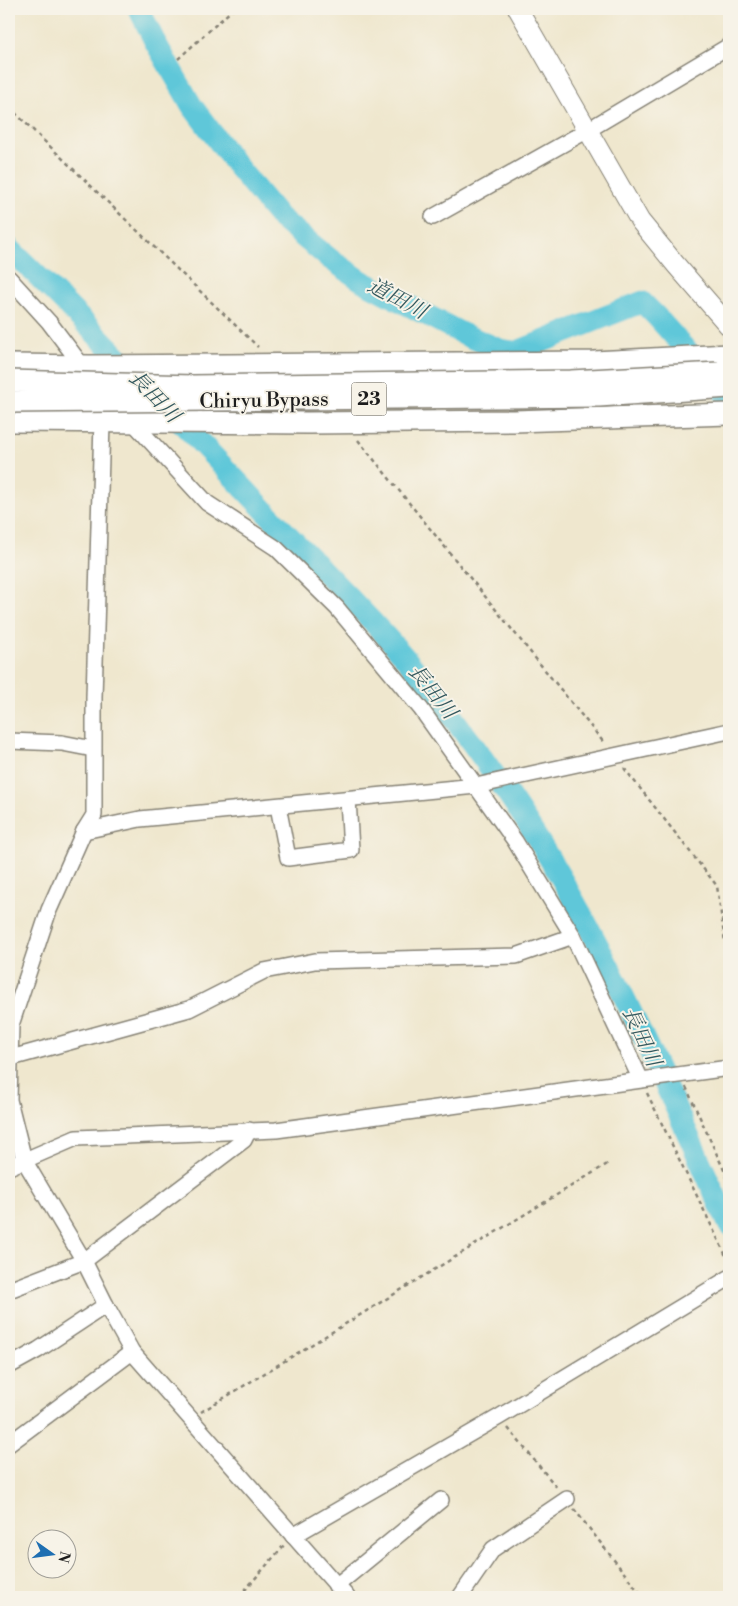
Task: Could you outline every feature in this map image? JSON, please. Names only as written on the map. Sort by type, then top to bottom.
[{"type":"highway","name":"23","points":[[9,365],[594,362],[729,355]]},
{"type":"highway","name":"Chiryu Bypass","points":[[9,381],[193,386],[571,381],[729,373]]},
{"type":"highway","name":"Chiryu Bypass","points":[[9,402],[599,396],[729,387]]},
{"type":"highway","name":"23","points":[[9,421],[308,423],[514,421],[729,414]]},
{"type":"main road","points":[[518,9],[640,221],[729,326]]},
{"type":"street","points":[[433,216],[588,130],[729,46]]},
{"type":"street","points":[[9,278],[49,322],[134,423],[206,502],[276,548],[337,608],[421,710],[515,841],[573,936],[641,1080]]},
{"type":"street","points":[[102,423],[93,749],[94,815],[84,831],[49,910],[10,1026],[9,1100],[24,1160],[84,1261],[106,1306],[132,1352],[342,1592],[441,1500]]},
{"type":"street","points":[[84,831],[140,819],[476,786],[729,731]]},
{"type":"street","points":[[9,740],[62,744],[93,749]]},
{"type":"street","points":[[278,806],[288,858],[351,850],[348,799]]},
{"type":"street","points":[[11,1058],[189,1009],[264,971],[315,961],[516,956],[573,936]]},
{"type":"street","points":[[9,1167],[76,1138],[276,1130],[729,1068]]},
{"type":"street","points":[[9,1290],[84,1261],[244,1140],[249,1130]]},
{"type":"street","points":[[293,1536],[499,1417],[729,1278]]},
{"type":"street","points":[[9,1366],[38,1350],[106,1306]]},
{"type":"street","points":[[9,1444],[132,1352]]},
{"type":"street","points":[[460,1597],[493,1549],[567,1499]]},
{"type":"path","points":[[178,59],[233,9]]},
{"type":"path","points":[[9,108],[261,350]]},
{"type":"path","points":[[357,439],[615,756],[717,886],[729,970]]},
{"type":"path","points":[[680,1074],[729,1181]]},
{"type":"path","points":[[641,1080],[729,1262]]},
{"type":"path","points":[[191,1419],[609,1163]]},
{"type":"path","points":[[238,1597],[293,1536]]},
{"type":"waterway","name":"道田川","points":[[139,9],[154,40],[192,106],[236,165],[280,218],[330,259],[362,281],[463,334],[501,350],[516,352],[642,302],[729,398]]},
{"type":"waterway","name":"長田川","points":[[9,248],[142,381],[374,623],[421,677],[476,748],[546,853],[604,956],[729,1225]]}]
